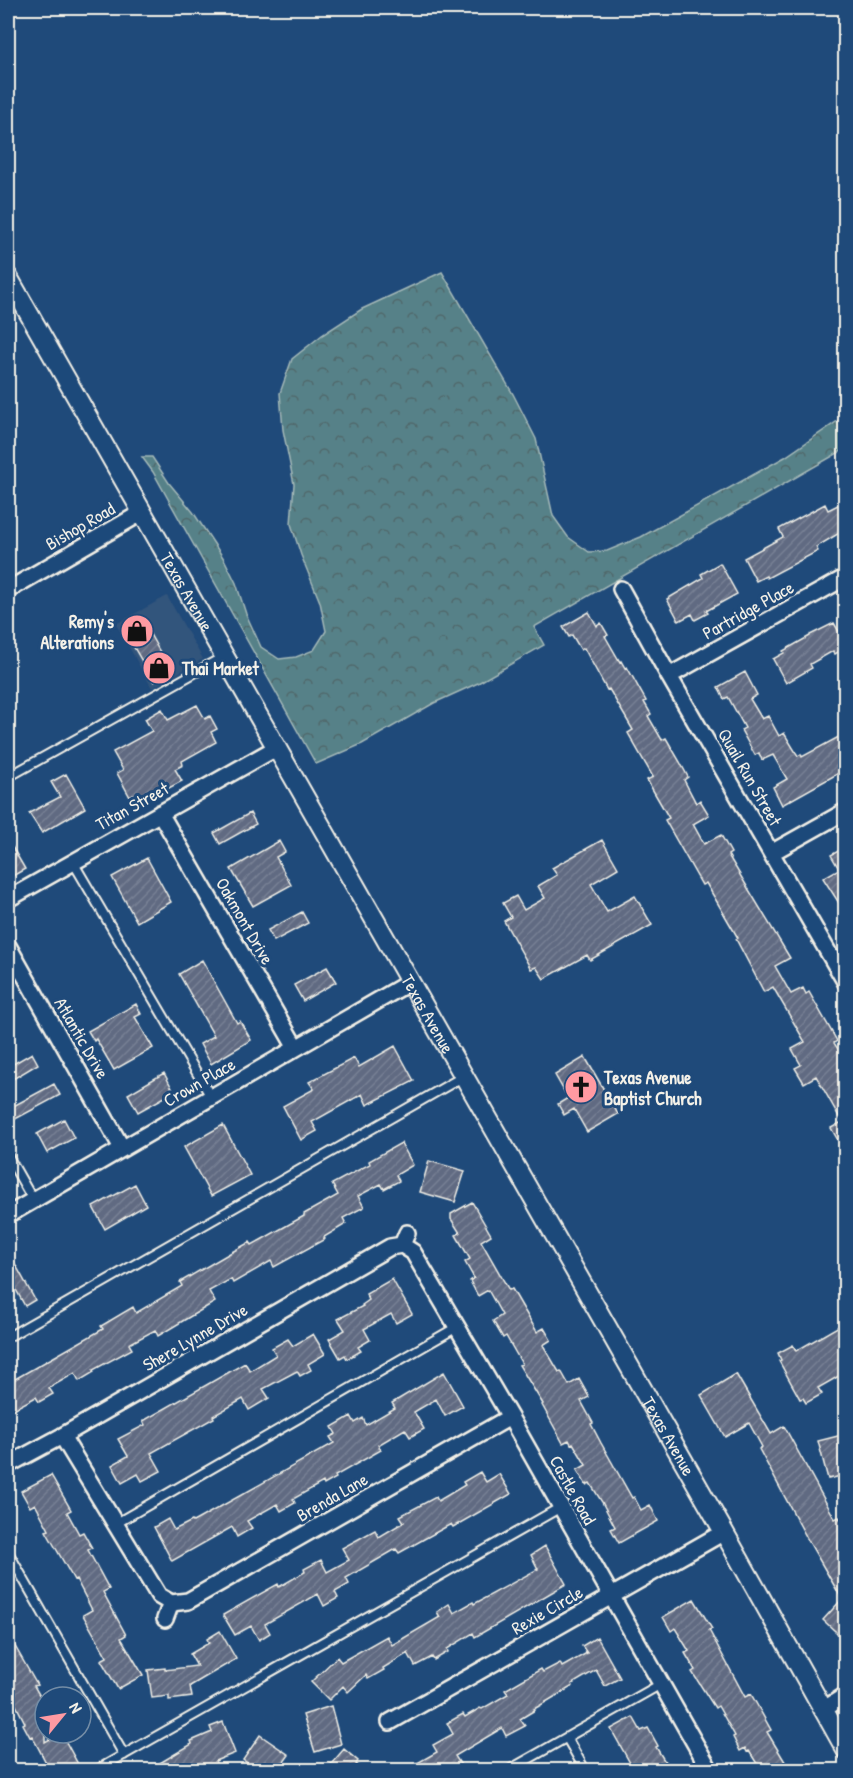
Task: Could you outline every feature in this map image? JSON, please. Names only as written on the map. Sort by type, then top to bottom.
[{"type":"street","name":"Texas Avenue","points":[[8,277],[846,1750]]},
{"type":"street","name":"Bishop Road","points":[[8,590],[141,513]]},
{"type":"street","name":"Partridge Place","points":[[669,676],[846,577]]},
{"type":"street","name":"Quail Run Street","points":[[621,589],[846,983]]},
{"type":"street","name":"Titan Street","points":[[8,899],[276,748]]},
{"type":"street","points":[[771,853],[846,811]]},
{"type":"street","name":"Oakmont Drive","points":[[160,813],[296,1048]]},
{"type":"street","name":"Atlantic Drive","points":[[8,946],[122,1148]]},
{"type":"street","name":"Crown Place","points":[[8,1215],[410,982]]},
{"type":"street","name":"Castle Road","points":[[404,1239],[510,1417],[710,1770]]},
{"type":"street","name":"Shere Lynne Drive","points":[[8,1465],[404,1239]]},
{"type":"street","name":"Brenda Lane","points":[[171,1603],[188,1601],[510,1417]]},
{"type":"street","points":[[62,1436],[159,1596],[171,1603],[165,1619]]},
{"type":"street","name":"Rexie Circle","points":[[390,1722],[724,1532]]},
{"type":"street","points":[[823,1710],[846,1695]]},
{"type":"lane","points":[[8,777],[223,657]]},
{"type":"lane","points":[[73,862],[212,1097]]},
{"type":"lane","points":[[8,1337],[464,1076]]},
{"type":"lane","points":[[8,1156],[33,1200]]},
{"type":"lane","points":[[115,1524],[457,1327]]},
{"type":"lane","points":[[97,1770],[561,1507]]},
{"type":"lane","points":[[8,1552],[124,1755]]},
{"type":"lane","points":[[509,1770],[661,1684]]},
{"type":"lane","points":[[567,1738],[585,1770]]},
{"type":"shaded area","points":[[167,596],[203,659],[152,688],[116,624]]},
{"type":"green space","points":[[442,272],[513,394],[536,439],[553,516],[568,537],[589,552],[607,551],[641,537],[785,457],[845,416],[845,449],[534,627],[544,645],[478,683],[434,703],[362,744],[316,764],[153,472],[142,457],[152,457],[224,559],[261,647],[279,659],[296,657],[314,650],[326,631],[320,602],[291,524],[294,484],[283,430],[280,393],[292,359],[322,335],[362,309]]},
{"type":"building","points":[[846,501],[846,529],[816,547],[818,551],[767,578],[766,576],[756,581],[744,558],[783,537],[779,529],[825,504],[828,510]]},
{"type":"building","points":[[720,563],[737,594],[706,611],[708,613],[695,620],[692,614],[679,621],[667,599],[703,578],[701,574]]},
{"type":"building","points":[[589,612],[597,626],[601,623],[608,635],[605,636],[620,662],[625,668],[627,667],[646,701],[644,702],[651,714],[648,716],[662,740],[666,738],[688,777],[684,780],[696,803],[700,800],[709,815],[693,824],[704,844],[721,835],[731,853],[728,855],[790,958],[775,966],[791,994],[803,988],[806,994],[809,992],[837,1041],[834,1043],[846,1061],[846,1154],[831,1128],[842,1122],[816,1076],[804,1083],[795,1068],[801,1065],[792,1049],[805,1042],[773,987],[764,992],[736,939],[738,938],[706,883],[702,885],[665,820],[669,818],[647,780],[653,777],[628,733],[633,730],[609,689],[607,690],[584,648],[581,650],[572,635],[569,637],[563,627]]},
{"type":"building","points":[[142,620],[171,672],[154,682],[124,630]]},
{"type":"building","points":[[834,623],[845,642],[845,648],[835,654],[833,651],[810,664],[812,668],[786,683],[773,659],[810,635]]},
{"type":"building","points":[[745,672],[757,695],[750,699],[762,719],[768,716],[779,736],[784,733],[798,756],[801,754],[802,757],[846,733],[846,769],[782,805],[773,787],[787,779],[773,755],[762,760],[759,753],[755,755],[741,730],[745,728],[728,697],[724,699],[718,687]]},
{"type":"building","points":[[197,705],[205,719],[210,716],[217,729],[211,732],[216,742],[182,761],[183,765],[175,769],[182,781],[139,804],[134,795],[130,797],[117,773],[123,770],[113,752],[152,731],[145,719],[162,709],[168,720]]},
{"type":"building","points":[[66,774],[85,808],[42,833],[29,813],[60,797],[51,782]]},
{"type":"building","points":[[250,813],[256,824],[220,844],[214,833]]},
{"type":"building","points":[[8,840],[25,869],[11,877],[8,870]]},
{"type":"building","points":[[602,840],[618,868],[591,884],[607,912],[635,896],[652,925],[590,960],[587,955],[544,979],[536,967],[531,969],[504,921],[511,917],[503,903],[516,896],[524,910],[545,898],[538,886],[557,875],[552,868]]},
{"type":"building","points":[[279,841],[285,852],[276,857],[291,885],[253,906],[231,869]]},
{"type":"building","points":[[846,847],[846,914],[823,878],[839,869],[831,855]]},
{"type":"building","points":[[147,858],[171,902],[137,922],[112,877]]},
{"type":"building","points":[[302,912],[308,923],[274,941],[268,930]]},
{"type":"building","points":[[202,960],[237,1023],[240,1021],[251,1040],[211,1064],[200,1044],[214,1036],[179,974]]},
{"type":"building","points":[[327,967],[336,982],[303,1001],[294,985]]},
{"type":"building","points":[[136,1004],[141,1014],[135,1017],[153,1048],[114,1070],[96,1039],[94,1041],[88,1031]]},
{"type":"building","points":[[395,1046],[414,1081],[367,1105],[362,1094],[312,1122],[317,1131],[301,1140],[283,1106],[314,1089],[309,1082],[354,1058],[359,1067]]},
{"type":"building","points":[[32,1053],[38,1064],[8,1082],[8,1067]]},
{"type":"building","name":"Texas Avenue Baptist Church","points":[[585,1057],[618,1114],[587,1132],[574,1109],[564,1115],[558,1104],[568,1098],[555,1075]]},
{"type":"building","points":[[164,1073],[174,1092],[138,1112],[128,1094]]},
{"type":"building","points":[[54,1084],[60,1095],[8,1123],[8,1109]]},
{"type":"building","points":[[64,1119],[74,1138],[47,1153],[37,1134]]},
{"type":"building","points":[[223,1125],[250,1175],[211,1196],[184,1147]]},
{"type":"building","points":[[401,1143],[413,1165],[396,1175],[399,1181],[384,1189],[381,1184],[358,1196],[364,1207],[343,1218],[346,1224],[324,1237],[325,1239],[274,1267],[271,1261],[233,1283],[231,1279],[209,1291],[215,1302],[158,1336],[155,1330],[129,1344],[132,1349],[93,1370],[94,1372],[79,1381],[75,1373],[49,1388],[53,1394],[39,1402],[36,1397],[8,1412],[8,1383],[103,1329],[101,1326],[133,1307],[136,1313],[182,1286],[180,1282],[230,1253],[250,1242],[252,1245],[304,1216],[338,1195],[332,1184],[370,1164],[369,1161]]},
{"type":"building","points":[[429,1161],[465,1171],[455,1202],[420,1192]]},
{"type":"building","points":[[135,1184],[146,1205],[105,1229],[93,1207]]},
{"type":"building","points":[[472,1202],[491,1235],[481,1241],[509,1290],[512,1289],[537,1332],[544,1328],[551,1340],[543,1345],[569,1385],[579,1379],[589,1397],[581,1401],[601,1443],[632,1498],[634,1497],[641,1510],[650,1505],[658,1521],[619,1543],[611,1529],[615,1527],[602,1502],[590,1483],[586,1485],[577,1470],[586,1465],[573,1443],[571,1444],[569,1440],[563,1443],[519,1365],[522,1364],[506,1336],[503,1338],[493,1321],[502,1315],[488,1290],[478,1296],[470,1281],[474,1278],[465,1262],[470,1259],[456,1235],[460,1233],[451,1219],[451,1214]]},
{"type":"building","points":[[8,1251],[35,1300],[25,1306],[8,1275]]},
{"type":"building","points":[[392,1279],[412,1314],[396,1323],[391,1314],[364,1329],[370,1340],[358,1347],[361,1351],[347,1359],[345,1355],[340,1358],[329,1339],[345,1330],[338,1319],[363,1306],[369,1300],[366,1294]]},
{"type":"building","points":[[846,1322],[846,1372],[818,1388],[822,1394],[806,1403],[803,1398],[800,1399],[779,1361],[781,1360],[778,1353],[793,1345],[796,1351]]},
{"type":"building","points":[[313,1334],[325,1354],[308,1364],[311,1370],[300,1376],[297,1371],[263,1389],[269,1398],[249,1410],[243,1399],[151,1453],[161,1471],[142,1481],[138,1474],[122,1483],[112,1465],[128,1456],[118,1439],[145,1425],[143,1421],[245,1363],[250,1371],[276,1355],[272,1348],[288,1339],[293,1346]]},
{"type":"building","points":[[444,1372],[463,1406],[445,1416],[436,1399],[414,1412],[424,1429],[410,1437],[405,1429],[378,1445],[381,1450],[335,1476],[336,1478],[324,1485],[323,1482],[293,1499],[295,1503],[281,1511],[277,1504],[247,1521],[252,1528],[237,1537],[232,1527],[172,1561],[154,1527],[168,1519],[174,1530],[193,1522],[334,1443],[330,1437],[336,1434],[332,1427],[351,1416],[355,1423],[363,1418],[366,1425],[395,1408],[392,1403]]},
{"type":"building","points":[[736,1374],[771,1434],[784,1426],[835,1519],[839,1517],[846,1528],[846,1641],[823,1620],[842,1599],[759,1449],[762,1447],[749,1423],[725,1437],[701,1395]]},
{"type":"building","points":[[846,1434],[846,1475],[828,1479],[818,1441]]},
{"type":"building","points":[[480,1472],[486,1482],[499,1474],[511,1494],[453,1527],[451,1524],[399,1553],[396,1549],[346,1578],[349,1584],[335,1592],[338,1598],[324,1606],[318,1594],[265,1624],[270,1633],[259,1640],[251,1626],[235,1635],[223,1615],[278,1584],[279,1587],[321,1560],[327,1572],[349,1560],[342,1548],[375,1530],[379,1537],[404,1522],[400,1516],[436,1497],[438,1501],[465,1485],[463,1482]]},
{"type":"building","points":[[51,1475],[71,1510],[67,1512],[79,1534],[83,1532],[92,1548],[88,1550],[109,1589],[103,1592],[126,1635],[121,1638],[143,1675],[118,1689],[101,1660],[107,1657],[83,1615],[92,1610],[46,1531],[49,1530],[35,1504],[30,1507],[21,1491]]},
{"type":"building","points":[[545,1546],[566,1584],[475,1637],[473,1633],[434,1660],[432,1657],[415,1666],[408,1653],[368,1679],[366,1675],[348,1692],[343,1686],[329,1700],[311,1682],[337,1657],[341,1662],[387,1636],[392,1645],[440,1617],[437,1612],[449,1604],[454,1613],[538,1569],[531,1555]]},
{"type":"building","points":[[694,1599],[712,1629],[709,1630],[745,1697],[751,1694],[771,1730],[767,1732],[790,1770],[761,1770],[749,1751],[747,1752],[745,1748],[740,1751],[733,1737],[735,1736],[718,1706],[715,1708],[692,1672],[695,1670],[685,1653],[689,1651],[675,1628],[671,1631],[663,1617]]},
{"type":"building","points":[[220,1631],[236,1659],[190,1686],[192,1697],[169,1700],[169,1696],[152,1698],[148,1670],[197,1666],[190,1654],[209,1643],[207,1639]]},
{"type":"building","points":[[8,1634],[37,1685],[33,1685],[33,1738],[30,1737],[23,1724],[25,1723],[8,1689]]},
{"type":"building","points":[[597,1637],[620,1678],[605,1686],[596,1670],[572,1684],[573,1686],[520,1719],[525,1726],[506,1736],[502,1728],[455,1756],[464,1770],[405,1770],[437,1752],[433,1745],[453,1734],[447,1723],[463,1714],[465,1717],[482,1709],[508,1694],[505,1690],[541,1669],[543,1672],[560,1663],[562,1667],[587,1653],[582,1646]]},
{"type":"building","points":[[331,1706],[341,1744],[315,1752],[303,1715]]},
{"type":"building","points":[[633,1717],[641,1731],[648,1728],[670,1770],[634,1770],[611,1729]]},
{"type":"building","points":[[223,1722],[235,1753],[215,1761],[217,1765],[202,1770],[148,1770],[192,1744],[191,1741],[212,1732],[210,1727]]},
{"type":"building","points":[[260,1735],[289,1755],[278,1770],[258,1770],[243,1760]]},
{"type":"building","points":[[37,1745],[68,1745],[79,1766],[72,1770],[50,1770]]},
{"type":"building","points":[[344,1749],[358,1761],[356,1764],[364,1770],[326,1770]]},
{"type":"place","name":"Remy's Alterations","points":[[137,631]]},
{"type":"place","name":"Thai Market","points":[[159,668]]},
{"type":"place","name":"Texas Avenue Baptist Church","points":[[581,1087]]}]
